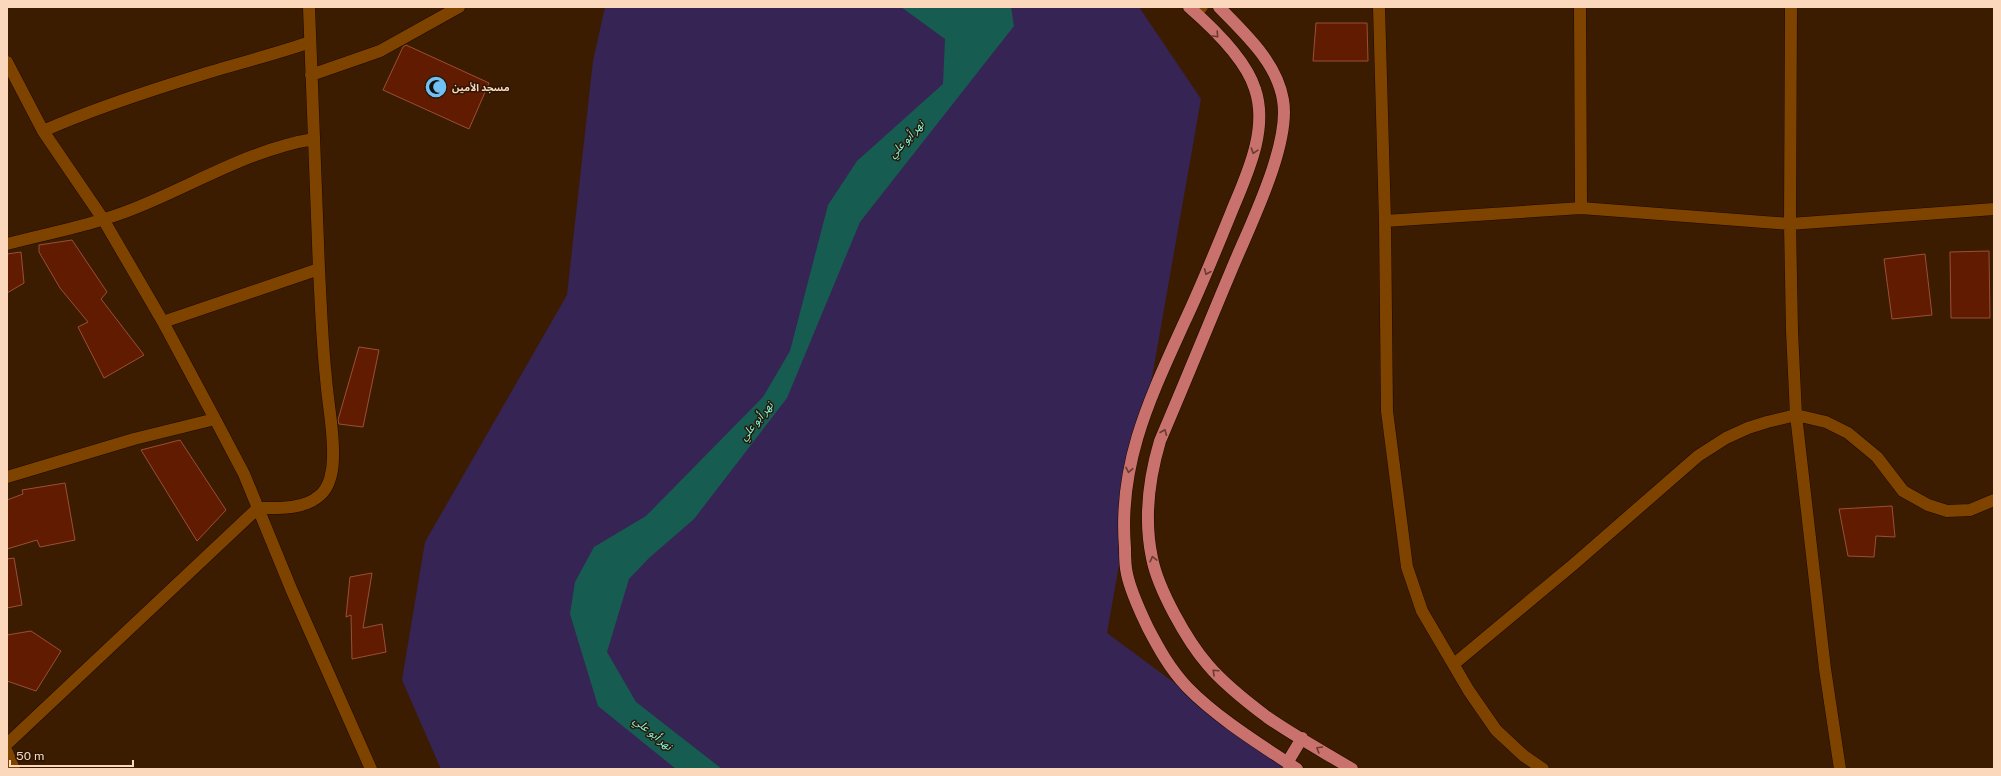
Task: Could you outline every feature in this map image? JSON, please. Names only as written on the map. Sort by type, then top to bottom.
[{"type":"main road","points":[[1219,7],[1254,43],[1276,75],[1283,100],[1284,126],[1280,148],[1160,441],[1153,463],[1148,524],[1152,559],[1165,594],[1182,628],[1208,665],[1267,716],[1352,769]]},
{"type":"main road","points":[[1196,9],[1235,55],[1247,72],[1256,90],[1260,122],[1255,147],[1239,193],[1206,274],[1151,396],[1134,447],[1126,484],[1123,523],[1127,574],[1137,606],[1163,657],[1187,687],[1217,712],[1292,766],[1302,738]]},
{"type":"street","points":[[7,744],[258,508],[289,507],[313,501],[321,496],[331,476],[333,437],[322,339],[309,7]]},
{"type":"street","points":[[311,75],[380,51],[459,7]]},
{"type":"street","points":[[1379,7],[1385,221],[1387,411],[1407,567],[1422,611],[1469,691],[1496,730],[1524,756],[1542,769]]},
{"type":"street","points":[[1580,7],[1581,208]]},
{"type":"street","points":[[1791,7],[1790,224],[1792,331],[1796,415],[1825,670],[1840,769]]},
{"type":"street","points":[[43,131],[96,110],[197,76],[310,42]]},
{"type":"street","points":[[7,62],[43,131],[103,219],[163,322],[244,474],[292,591],[371,769]]},
{"type":"street","points":[[7,244],[103,219],[133,209],[238,163],[297,142],[314,139]]},
{"type":"street","points":[[1385,221],[1581,208],[1790,224],[1994,209]]},
{"type":"street","points":[[163,322],[319,269]]},
{"type":"street","points":[[1454,664],[1574,564],[1698,456],[1726,438],[1748,428],[1796,415],[1826,422],[1848,433],[1877,457],[1904,491],[1928,505],[1948,511],[1970,510],[1994,500]]},
{"type":"street","points":[[7,476],[134,439],[215,419]]},
{"type":"street","points":[[7,752],[14,769]]},
{"type":"shaded area","points":[[605,7],[1139,7],[1201,99],[1107,633],[1291,769],[441,769],[402,680],[425,542],[567,295],[593,61]]},
{"type":"water","name":"نهر أبو علي","points":[[901,7],[1011,7],[1014,26],[860,222],[787,398],[694,519],[649,558],[629,579],[607,652],[636,702],[722,769],[676,769],[598,706],[570,614],[575,582],[594,547],[646,516],[763,397],[790,351],[828,205],[857,161],[943,84],[945,39]]},
{"type":"building","points":[[1316,23],[1367,23],[1368,61],[1313,61]]},
{"type":"building","name":"مسجد الأمين","points":[[406,45],[489,83],[469,129],[383,90],[403,47]]},
{"type":"building","points":[[72,240],[107,292],[101,299],[144,355],[104,378],[78,327],[88,322],[60,288],[39,252],[39,245]]},
{"type":"building","points":[[1989,251],[1990,318],[1951,318],[1950,252]]},
{"type":"building","points":[[21,252],[24,283],[7,293],[7,254]]},
{"type":"building","points":[[1925,254],[1932,315],[1892,319],[1884,259]]},
{"type":"building","points":[[359,347],[379,350],[363,427],[339,424],[338,420]]},
{"type":"building","points":[[180,440],[226,510],[197,541],[141,450]]},
{"type":"building","points":[[65,483],[75,540],[40,547],[37,540],[7,549],[7,500],[23,494],[22,490]]},
{"type":"building","points":[[1892,506],[1895,537],[1876,536],[1874,557],[1848,556],[1839,509]]},
{"type":"building","points":[[14,558],[22,605],[7,608],[7,559]]},
{"type":"building","points":[[372,573],[363,628],[382,624],[386,652],[352,659],[351,615],[346,617],[350,577]]},
{"type":"building","points":[[31,631],[61,651],[36,691],[7,681],[7,635]]},
{"type":"place","name":"مسجد الأمين","points":[[436,87]]}]
